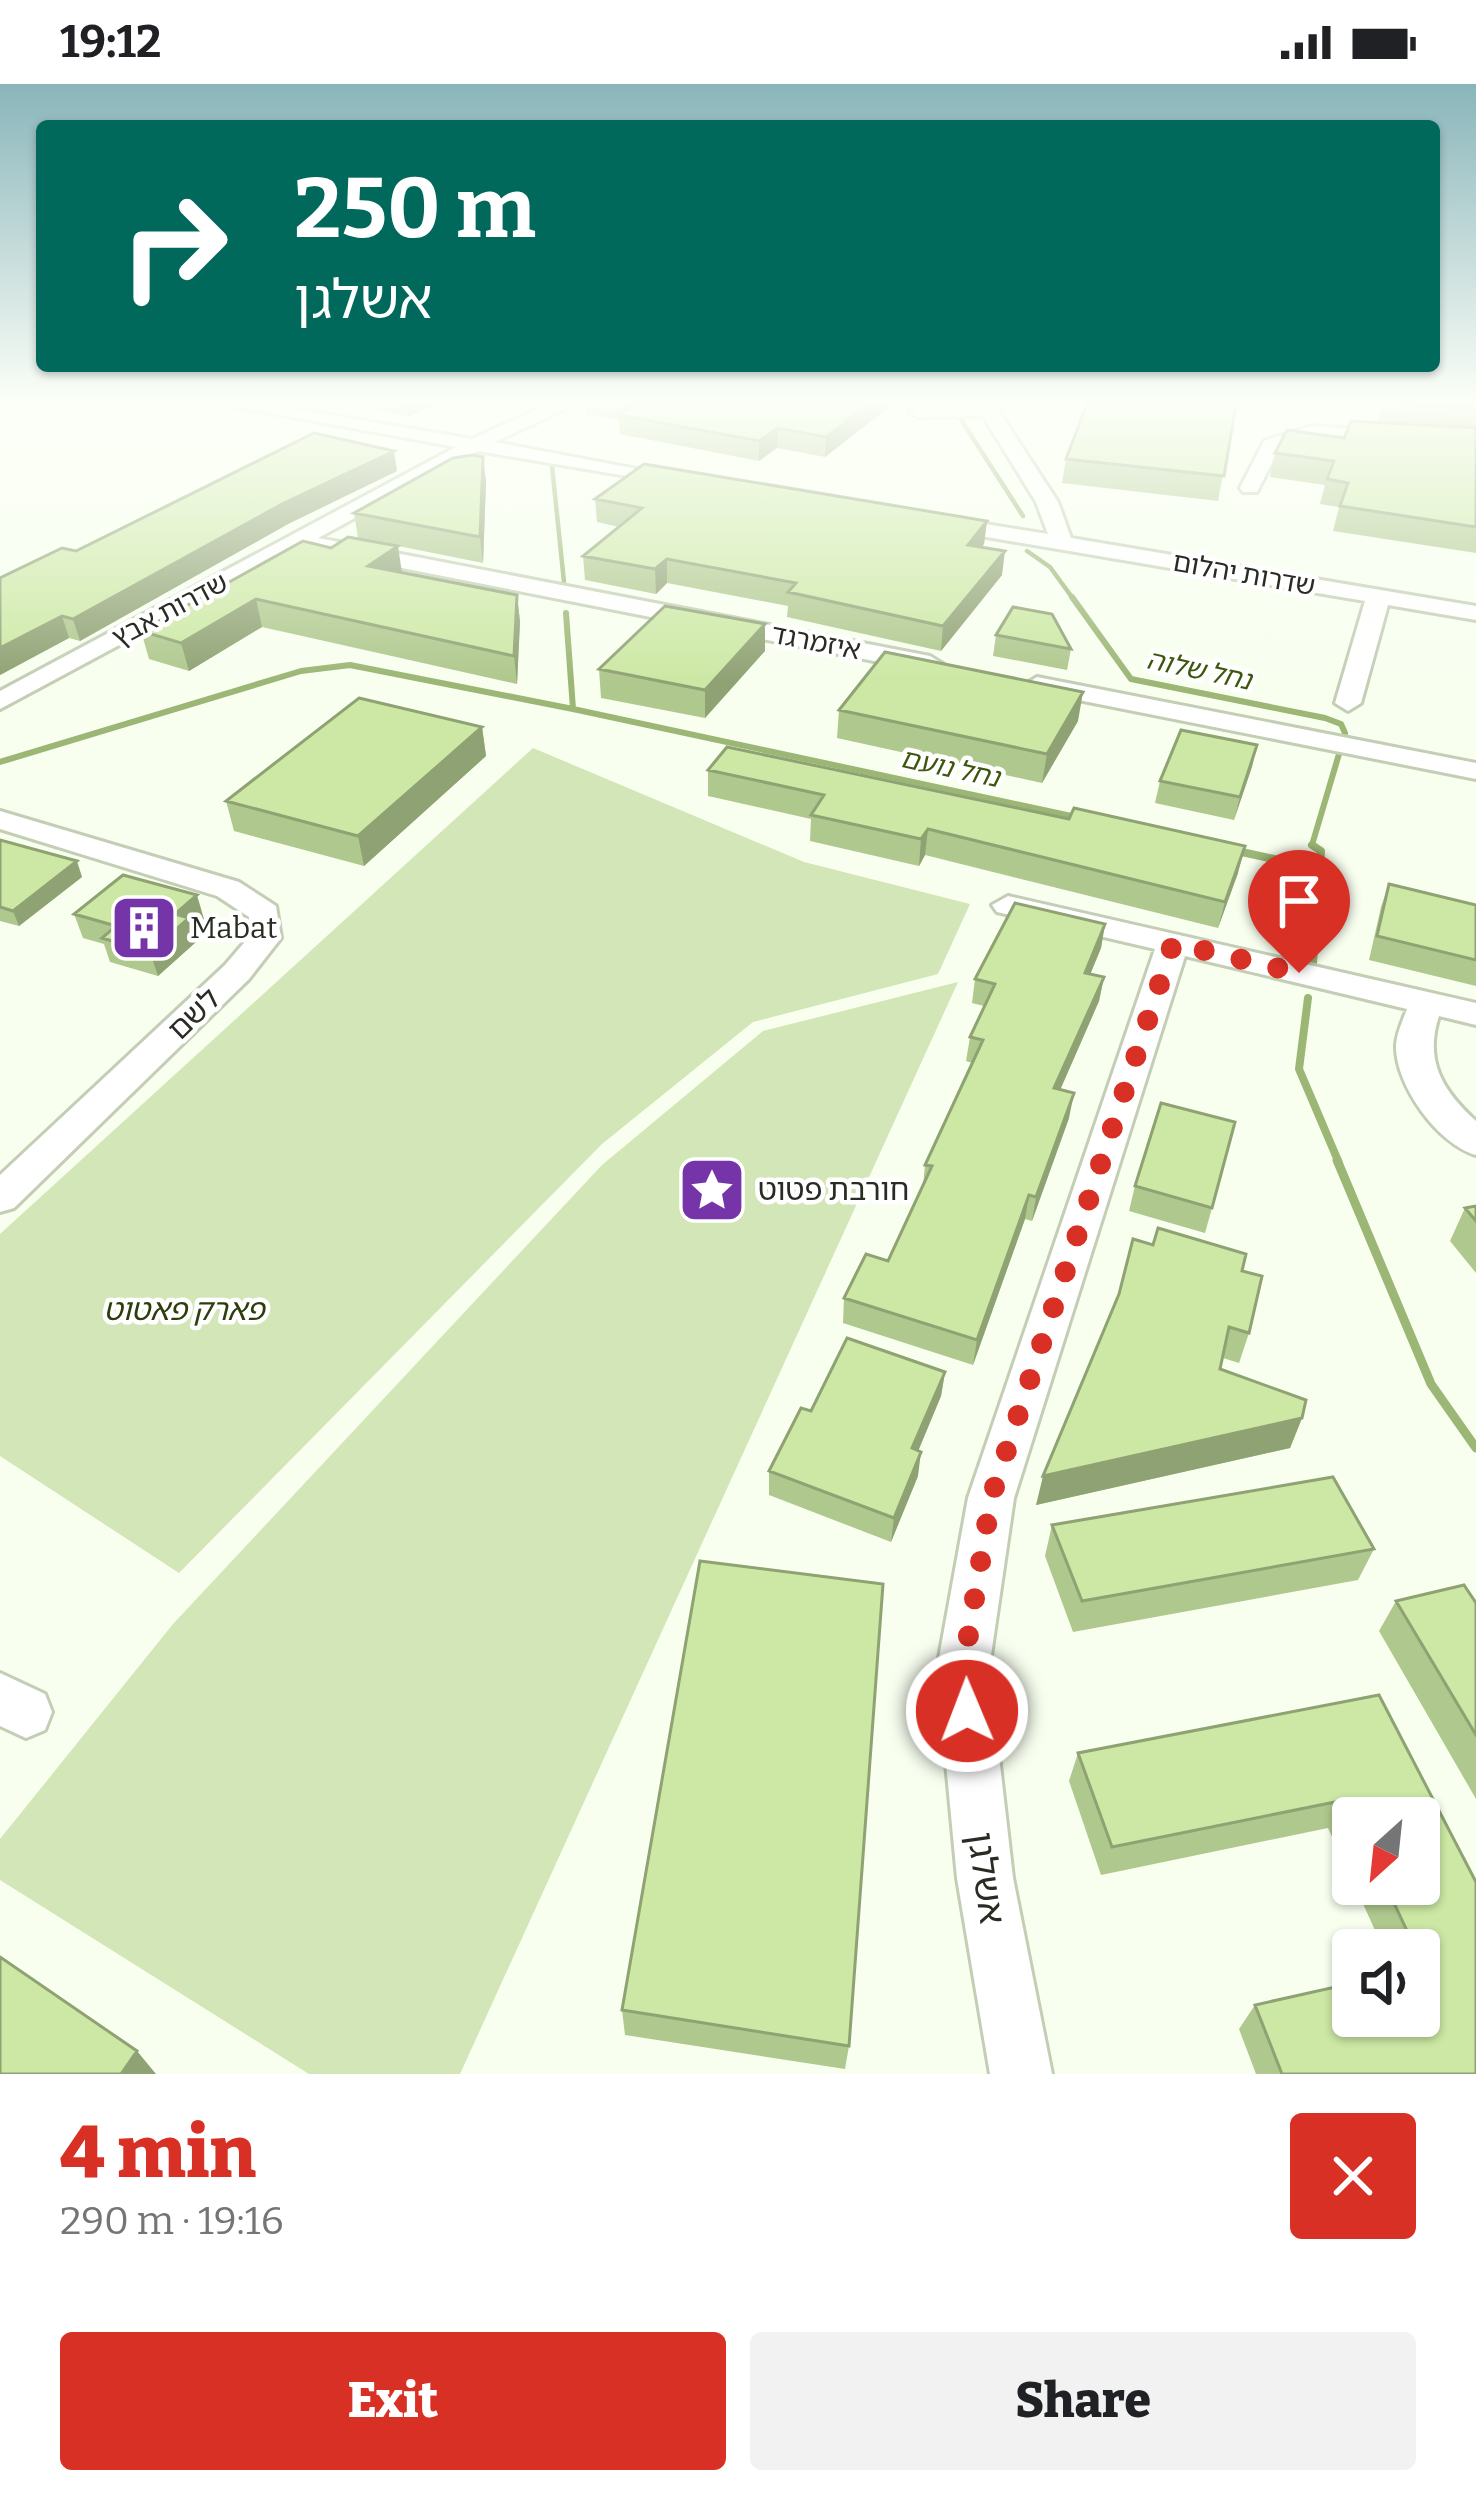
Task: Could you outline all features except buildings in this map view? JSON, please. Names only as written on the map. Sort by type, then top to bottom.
[{"type":"street","name":"שדרות אבץ","points":[[0,716],[393,497]]},
{"type":"street","points":[[1044,497],[1060,539]]},
{"type":"street","name":"שדרות יהלום","points":[[921,516],[1476,609]]},
{"type":"street","name":"שדרות יהלום","points":[[1060,539],[1378,597],[1476,609]]},
{"type":"street","name":"שדרות אבץ","points":[[0,701],[308,543]]},
{"type":"street","name":"איזמרגד","points":[[308,543],[966,671]]},
{"type":"street","points":[[1348,703],[1378,597]]},
{"type":"street","points":[[1013,680],[1476,771]]},
{"type":"street","name":"לשם","points":[[0,820],[228,889],[265,913],[265,938],[238,972],[0,1198]]},
{"type":"street","points":[[1008,904],[1476,1014]]},
{"type":"street","name":"אשלגן","points":[[1022,2074],[985,1878],[963,1669],[991,1498],[1173,943]]},
{"type":"street","points":[[1426,1003],[1413,1047],[1419,1064],[1442,1113],[1476,1142]]},
{"type":"green space","name":"פארק פאטוט","points":[[533,748],[804,862],[970,904],[938,974],[753,1022],[602,1144],[179,1573],[0,1456],[0,1234]]},
{"type":"green space","points":[[958,982],[460,2074],[309,2074],[0,1880],[0,1839],[173,1624],[602,1165],[763,1031]]},
{"type":"waterway","name":"נחל נועם","points":[[555,497],[564,582]]},
{"type":"waterway","name":"נחל שלוה","points":[[1011,497],[1023,516]]},
{"type":"waterway","name":"נחל שלוה","points":[[1027,551],[1050,567],[1074,600]]},
{"type":"waterway","name":"נחל שלוה","points":[[1072,597],[1131,679],[1325,718],[1341,724],[1345,733]]},
{"type":"waterway","name":"נחל נועם","points":[[566,613],[573,709]]},
{"type":"waterway","points":[[0,762],[301,671],[350,665],[573,709]]},
{"type":"waterway","name":"נחל נועם","points":[[573,709],[1076,817]]},
{"type":"waterway","name":"נחל שלוה","points":[[1312,845],[1339,754]]},
{"type":"waterway","name":"נחל שלוה","points":[[1312,845],[1317,848]]},
{"type":"waterway","name":"נחל שלוה","points":[[1312,845],[1321,851],[1320,869]]},
{"type":"waterway","name":"נחל נועם","points":[[1237,851],[1320,869]]},
{"type":"waterway","name":"נחל נועם","points":[[1313,963],[1320,869]]},
{"type":"waterway","name":"נחל נועם","points":[[1308,998],[1299,1069],[1339,1163]]},
{"type":"waterway","name":"נחל נועם","points":[[1337,1160],[1431,1384],[1476,1448]]},
{"type":"place","name":"Mabat","points":[[144,928]]},
{"type":"place","name":"חורבת פטוט","points":[[712,1190]]},
{"type":"route","points":[[967,1711],[963,1669],[991,1498],[1173,943],[1299,973]]}]
